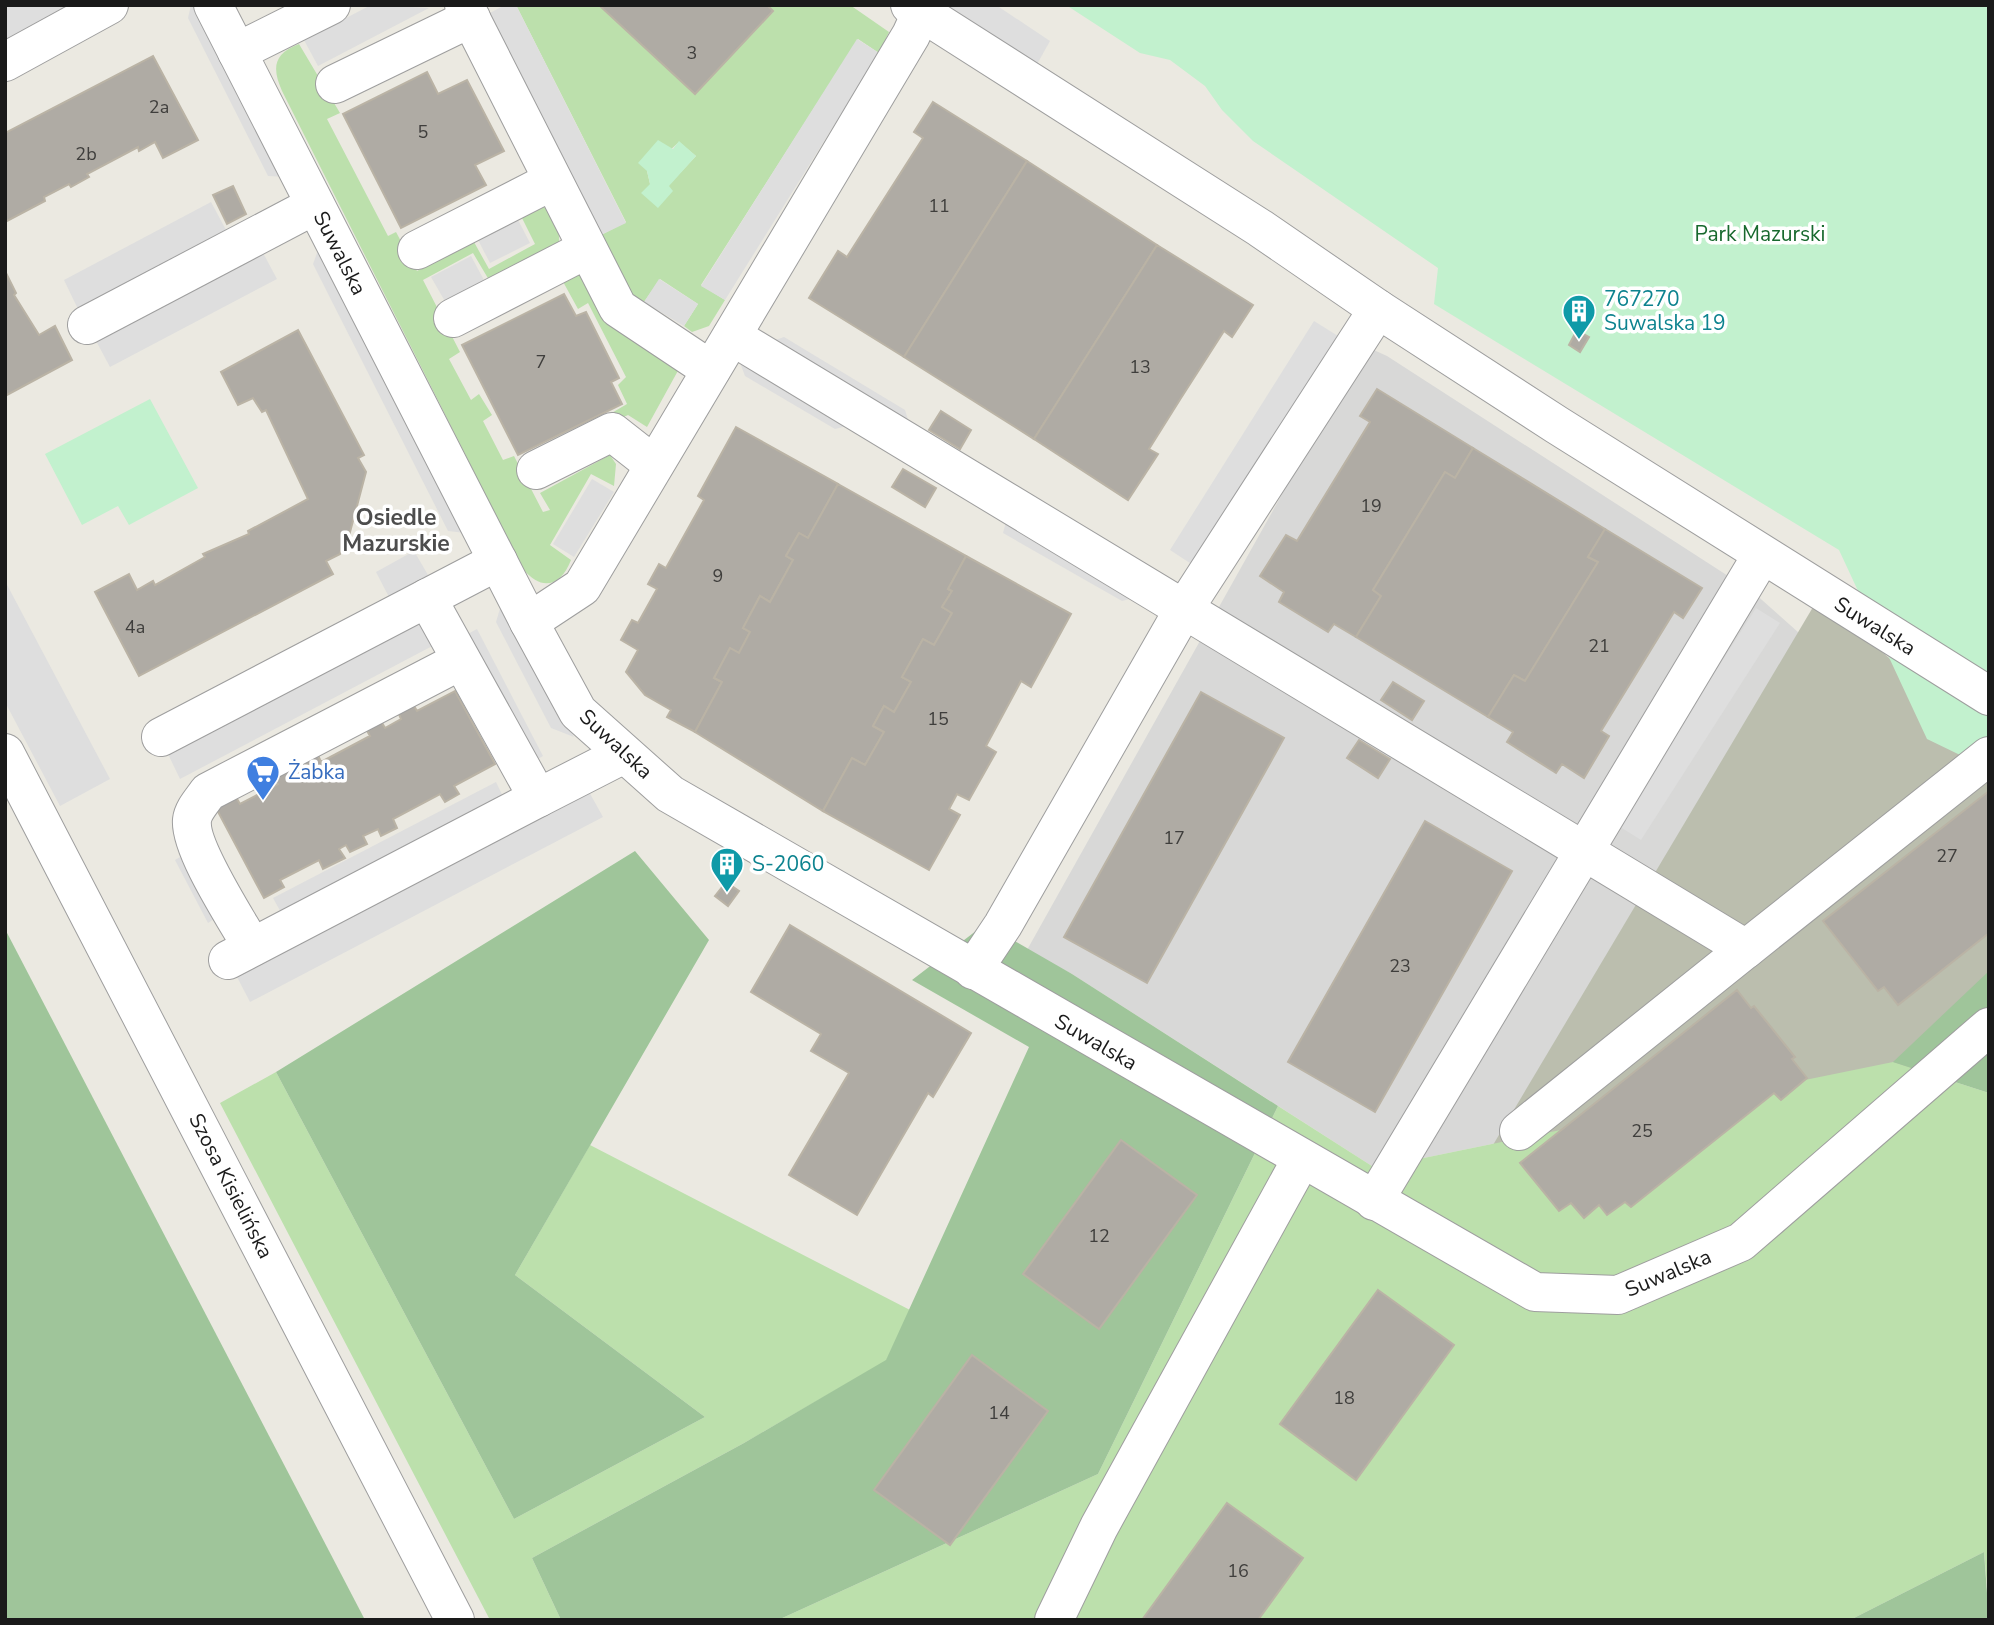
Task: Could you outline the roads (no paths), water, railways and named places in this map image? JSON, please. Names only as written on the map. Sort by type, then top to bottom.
[{"type":"street","points":[[5,62],[109,5]]},
{"type":"street","name":"Suwalska","points":[[213,5],[529,622],[578,712],[670,794],[1301,1160],[1535,1292],[1618,1295],[1741,1242],[1989,1027]]},
{"type":"street","points":[[237,52],[331,5]]},
{"type":"street","points":[[529,622],[582,587],[911,35],[916,9]]},
{"type":"street","name":"Suwalska","points":[[916,9],[1260,228],[1378,309],[1762,555],[1989,696]]},
{"type":"street","points":[[335,84],[468,12],[618,309],[711,370]]},
{"type":"street","points":[[417,250],[552,181]]},
{"type":"street","points":[[87,325],[315,205]]},
{"type":"street","points":[[453,318],[586,249]]},
{"type":"street","points":[[973,970],[1003,925],[1184,609],[1378,309]]},
{"type":"street","points":[[732,336],[982,490],[1746,949]]},
{"type":"street","points":[[536,470],[612,432],[654,466]]},
{"type":"street","points":[[1374,1201],[1762,555]]},
{"type":"street","points":[[161,737],[498,561]]},
{"type":"street","points":[[427,598],[538,798]]},
{"type":"street","points":[[460,661],[208,792],[192,816],[191,830],[240,953],[624,754]]},
{"type":"street","name":"Szosa Kisielińska","points":[[5,753],[455,1620]]},
{"type":"street","points":[[1519,1131],[1989,756]]},
{"type":"street","points":[[1054,1620],[1099,1527],[1301,1160]]},
{"type":"place","name":"767270 Suwalska 19","points":[[1579,341]]},
{"type":"place","name":"Żabka","points":[[263,802]]},
{"type":"place","name":"S-2060","points":[[727,894]]},
{"type":"district","name":"Osiedle Mazurskie","points":[[396,530]]},
{"type":"park label","name":"Park Mazurski","points":[[1760,234]]}]
